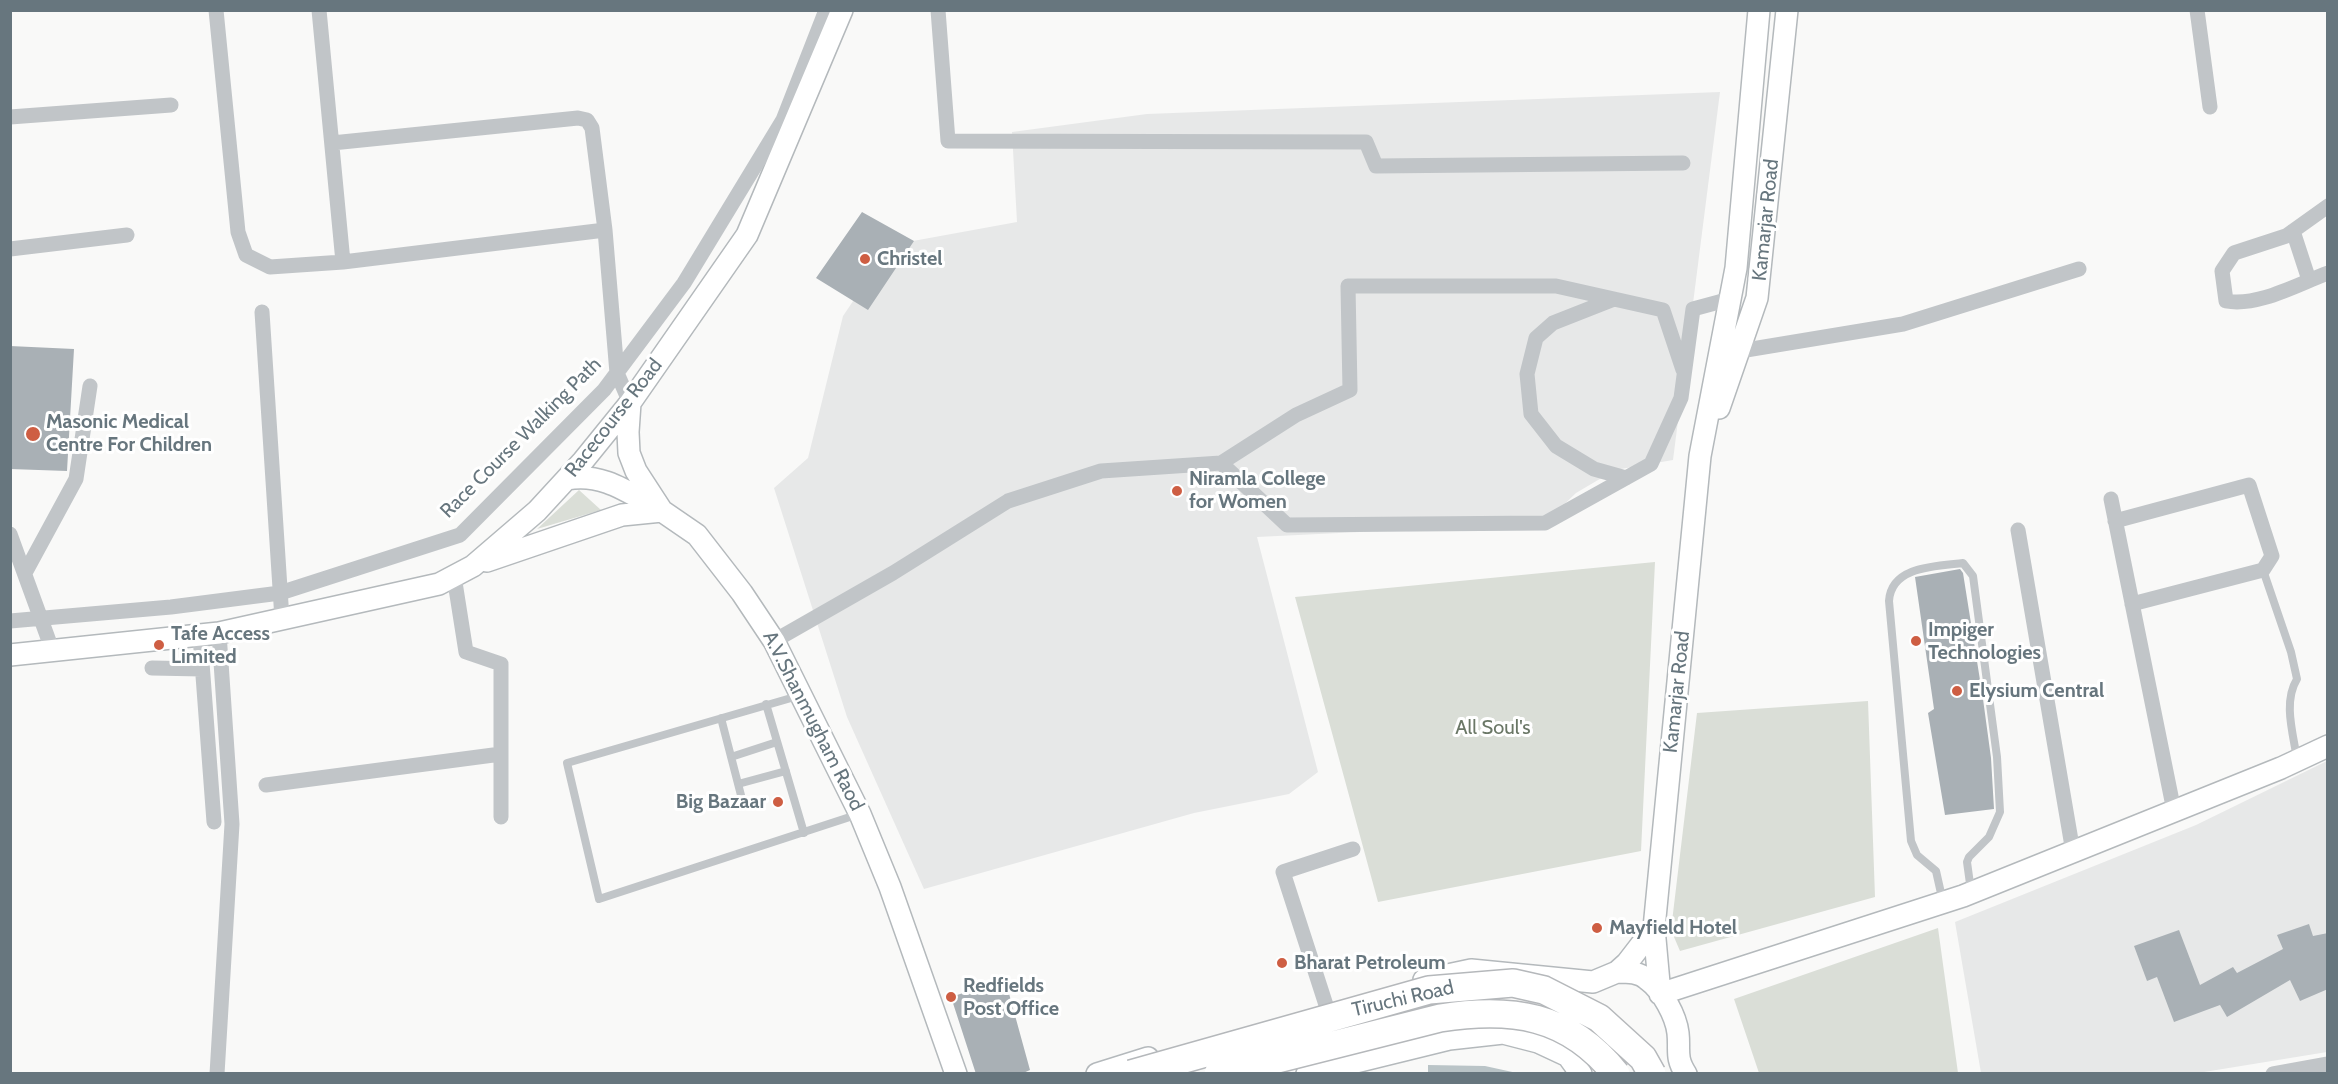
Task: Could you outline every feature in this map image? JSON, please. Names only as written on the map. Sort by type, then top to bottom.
[{"type":"highway","name":"Tiruchi Road","points":[[1131,1074],[1429,990],[1513,983],[1544,990],[1599,1018],[1643,1058],[1652,1074]]},
{"type":"highway","name":"Tiruchi Road","points":[[1218,1074],[1440,1018],[1472,1013],[1505,1012],[1549,1023],[1569,1033],[1602,1056],[1616,1074]]},
{"type":"street","points":[[216,10],[237,232],[246,255],[270,267],[343,262],[605,230]]},
{"type":"street","points":[[319,10],[343,262]]},
{"type":"street","name":"Race Course Walking Path","points":[[10,621],[171,608],[280,592],[460,535],[604,390],[690,273],[783,120],[826,10]]},
{"type":"street","name":"Racecourse Road","points":[[10,655],[209,635],[439,584],[473,566],[537,511],[567,479],[630,403],[747,235],[842,10]]},
{"type":"street","points":[[938,10],[948,141],[1366,142],[1376,166],[1683,163]]},
{"type":"street","name":"Kamarjar Road","points":[[1660,994],[1654,928],[1700,456],[1736,268],[1759,10]]},
{"type":"street","points":[[2197,10],[2210,107]]},
{"type":"street","name":"Kamarjar Road","points":[[1700,456],[1740,351],[1757,298],[1790,11]]},
{"type":"street","points":[[10,117],[171,105]]},
{"type":"street","points":[[332,143],[578,118],[587,120],[592,128],[605,230],[617,373],[630,403]]},
{"type":"street","points":[[2328,206],[2286,236],[2234,253],[2222,271],[2226,301],[2237,303],[2260,298],[2328,273]]},
{"type":"street","points":[[2293,231],[2309,280]]},
{"type":"street","points":[[10,249],[128,235]]},
{"type":"street","points":[[1740,351],[1903,324],[2079,269]]},
{"type":"street","points":[[774,641],[893,573],[1008,501],[1101,471],[1221,463],[1296,415],[1350,390],[1348,286],[1556,286],[1662,310],[1684,373]]},
{"type":"street","points":[[1614,299],[1553,322],[1536,338],[1527,374],[1531,414],[1556,446],[1594,469],[1626,478]]},
{"type":"street","points":[[1221,463],[1287,525],[1545,523],[1651,464],[1681,398],[1693,309],[1730,299]]},
{"type":"street","points":[[262,312],[282,619]]},
{"type":"street","points":[[25,573],[76,479],[90,386]]},
{"type":"street","name":"A.V.Shanmugham Raod","points":[[630,403],[629,453],[636,471],[662,511],[698,535],[742,593],[774,641],[860,814],[890,887],[956,1074]]},
{"type":"street","points":[[567,479],[595,477],[612,483],[662,511]]},
{"type":"street","points":[[2115,521],[2249,485],[2272,556],[2263,570],[2132,604]]},
{"type":"street","points":[[2110,499],[2174,811]]},
{"type":"street","points":[[473,566],[622,515],[662,511]]},
{"type":"street","points":[[2018,530],[2073,852]]},
{"type":"street","points":[[10,534],[53,652]]},
{"type":"street","points":[[454,576],[466,652],[501,664],[501,817]]},
{"type":"street","points":[[209,635],[202,669],[214,822]]},
{"type":"street","points":[[209,635],[232,824],[217,1074]]},
{"type":"street","points":[[152,668],[202,669]]},
{"type":"street","points":[[1660,994],[1971,893],[2328,746]]},
{"type":"street","points":[[266,785],[501,753]]},
{"type":"street","points":[[1326,1005],[1283,872],[1353,849]]},
{"type":"street","points":[[1581,1074],[1568,1056],[1565,1041],[1569,1013],[1581,990],[1617,972],[1627,963],[1654,928]]},
{"type":"street","points":[[1098,1074],[1326,1005],[1471,970],[1593,982]]},
{"type":"street","points":[[1617,972],[1634,973],[1648,979],[1660,994],[1678,1030],[1678,1069]]},
{"type":"street","points":[[1307,1074],[1449,1040],[1503,1034],[1538,1042],[1568,1056]]},
{"type":"street","points":[[2273,1074],[2328,1064]]},
{"type":"lane","points":[[1943,903],[1936,871],[1917,855],[1911,841],[1889,591],[1894,582],[1905,574],[1963,563],[1973,576],[1997,757],[2000,812],[1989,837],[1974,851],[1967,862],[1971,893]]},
{"type":"lane","points":[[2263,570],[2291,652],[2297,679],[2291,689],[2289,701],[2297,760]]},
{"type":"lane","points":[[801,695],[567,763],[599,899],[860,814]]},
{"type":"lane","points":[[766,704],[804,832]]},
{"type":"lane","points":[[721,718],[743,803]]},
{"type":"lane","points":[[731,757],[777,742]]},
{"type":"lane","points":[[738,784],[786,771]]},
{"type":"shaded area","name":"Niramla College for Women","points":[[1720,92],[1673,460],[1615,470],[1576,493],[1545,523],[1257,537],[1318,772],[1289,794],[1194,813],[924,889],[847,717],[774,488],[808,458],[843,316],[891,245],[1017,222],[1012,132],[1147,114]]},
{"type":"shaded area","points":[[2327,761],[2327,1052],[2198,1073],[1981,1073],[1955,922],[2196,825]]},
{"type":"shaded area","points":[[1428,1065],[1485,1066],[1517,1073],[1428,1073]]},
{"type":"green space","points":[[579,490],[601,510],[537,529]]},
{"type":"green space","name":"All Soul's","points":[[1655,562],[1641,851],[1378,902],[1295,597]]},
{"type":"green space","points":[[1868,701],[1875,897],[1680,951],[1671,930],[1697,713]]},
{"type":"green space","points":[[1938,928],[1958,1073],[1759,1073],[1734,999]]},
{"type":"building","name":"Christel","points":[[862,212],[914,241],[868,310],[816,278]]},
{"type":"building","points":[[10,346],[74,349],[67,471],[10,469]]},
{"type":"building","name":"Elysium Central","points":[[1960,569],[1963,573],[1983,699],[1991,758],[1994,809],[1945,815],[1928,713],[1934,709],[1915,577]]},
{"type":"building","points":[[2309,924],[2313,936],[2328,933],[2328,989],[2300,1001],[2290,980],[2227,1017],[2220,1005],[2174,1022],[2157,977],[2147,981],[2134,946],[2179,930],[2200,985],[2233,967],[2237,973],[2283,949],[2277,935]]},
{"type":"building","points":[[1005,979],[1030,1070],[1021,1074],[976,1074],[951,997]]},
{"type":"place","name":"Christel","points":[[865,259]]},
{"type":"place","name":"Masonic Medical Centre For Children","points":[[33,434]]},
{"type":"place","name":"Niramla College for Women","points":[[1177,491]]},
{"type":"place","name":"Impiger Technologies","points":[[1916,641]]},
{"type":"place","name":"Tafe Access Limited","points":[[159,645]]},
{"type":"place","name":"Elysium Central","points":[[1957,691]]},
{"type":"place","name":"Big Bazaar","points":[[778,802]]},
{"type":"place","name":"Mayfield Hotel","points":[[1597,928]]},
{"type":"place","name":"Bharat Petroleum","points":[[1282,963]]},
{"type":"place","name":"Redfields Post Office","points":[[951,997]]}]
